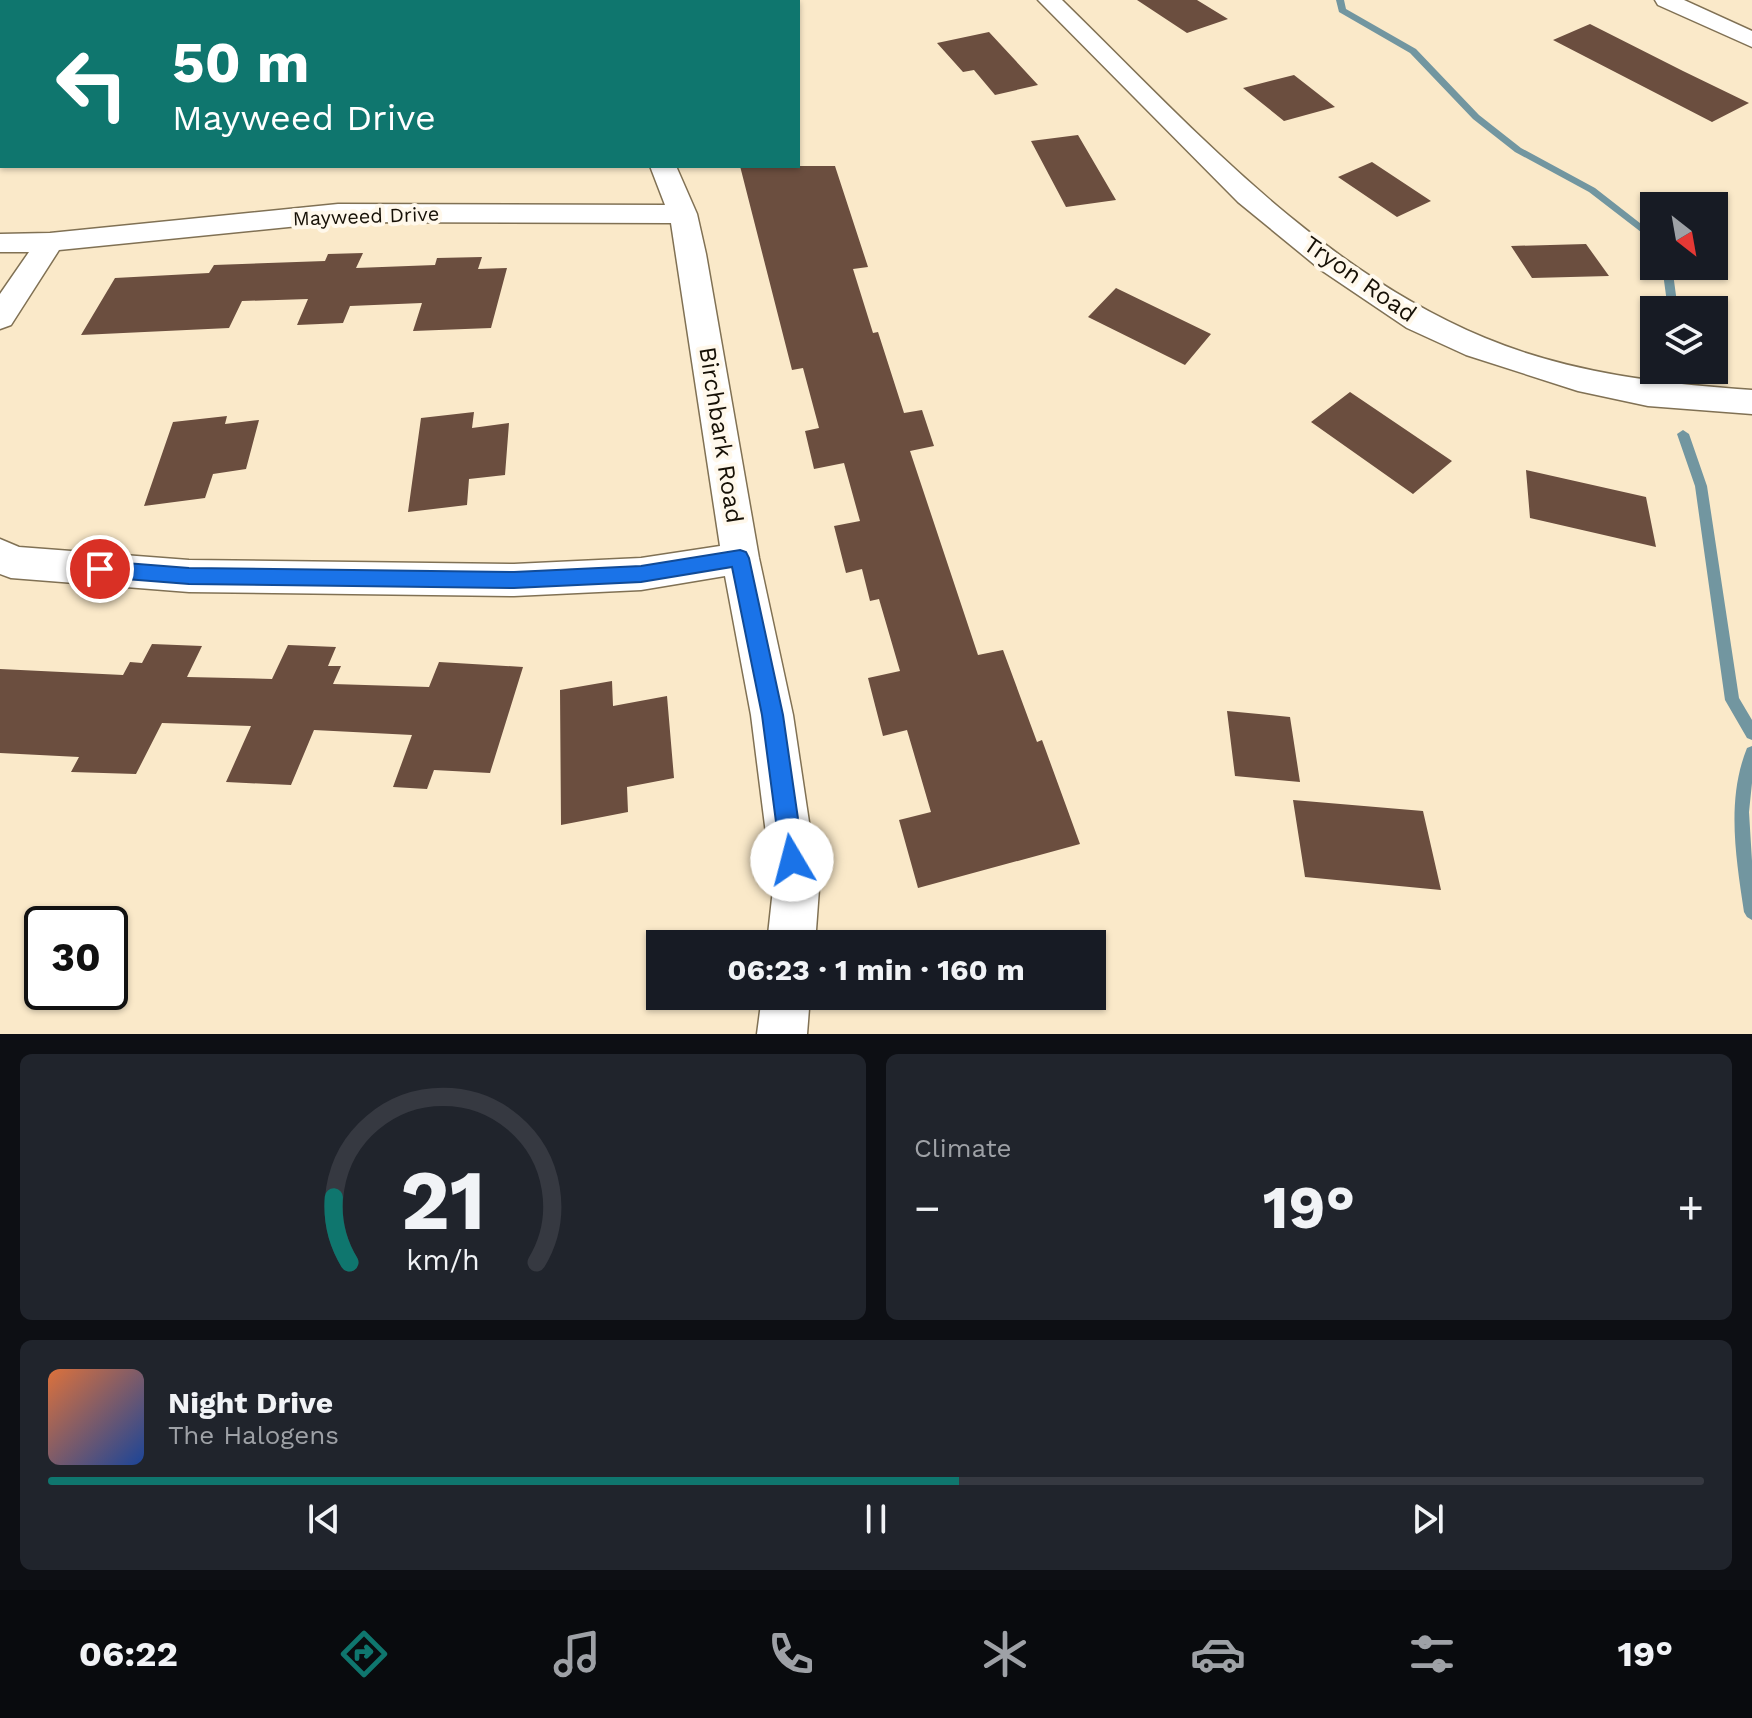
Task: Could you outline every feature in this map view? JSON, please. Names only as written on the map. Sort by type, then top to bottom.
[{"type":"street","name":"Tryon Road","points":[[1049,0],[1248,196],[1331,263],[1418,320],[1477,347],[1578,379],[1648,394],[1752,402]]},
{"type":"street","points":[[1666,0],[1752,40]]},
{"type":"street","name":"Birchbark Road","points":[[664,168],[683,214],[723,437],[740,558],[772,715],[796,889],[792,930]]},
{"type":"street","name":"Mayweed Drive","points":[[0,243],[50,242],[338,213],[683,214]]},
{"type":"street","points":[[0,318],[50,242]]},
{"type":"street","points":[[0,554],[11,562],[189,576],[514,580],[641,574],[740,558]]},
{"type":"street","points":[[782,1034],[785,1010]]},
{"type":"building","points":[[1137,0],[1197,0],[1228,19],[1187,33]]},
{"type":"building","points":[[1590,24],[1749,103],[1712,122],[1553,40]]},
{"type":"building","points":[[989,32],[1038,85],[995,95],[974,70],[963,72],[937,43]]},
{"type":"building","points":[[1294,75],[1335,107],[1284,121],[1243,88]]},
{"type":"building","points":[[1078,135],[1116,200],[1066,207],[1031,141]]},
{"type":"building","points":[[1372,162],[1431,201],[1397,217],[1338,177]]},
{"type":"building","points":[[835,166],[868,267],[853,269],[873,333],[878,332],[904,413],[922,410],[934,446],[910,451],[978,655],[1003,650],[1037,742],[1042,740],[1080,844],[918,888],[899,820],[931,812],[907,730],[883,736],[868,678],[900,671],[879,599],[870,601],[862,569],[846,573],[834,526],[860,521],[844,463],[814,469],[805,431],[819,428],[803,368],[792,370],[741,168]]},
{"type":"building","points":[[1586,244],[1609,276],[1532,278],[1511,246]]},
{"type":"building","points":[[363,253],[356,268],[435,265],[437,258],[482,257],[478,269],[507,268],[491,328],[413,331],[422,303],[350,306],[343,323],[297,325],[308,299],[242,301],[229,328],[81,335],[115,278],[209,273],[214,265],[325,261],[328,254]]},
{"type":"building","points":[[1116,288],[1211,334],[1185,365],[1088,317]]},
{"type":"building","points":[[1350,392],[1452,461],[1413,494],[1311,422]]},
{"type":"building","points":[[474,412],[472,428],[509,423],[505,475],[469,479],[467,505],[408,512],[421,418]]},
{"type":"building","points":[[227,416],[225,424],[259,420],[246,469],[213,474],[205,498],[144,506],[173,422]]},
{"type":"building","points":[[1526,470],[1646,497],[1656,547],[1530,518]]},
{"type":"building","points":[[152,644],[202,646],[187,677],[272,679],[288,645],[336,647],[328,666],[341,666],[333,684],[429,687],[439,662],[523,667],[490,773],[434,770],[427,789],[393,787],[412,735],[314,730],[291,785],[226,782],[251,726],[162,723],[136,774],[71,772],[79,757],[0,753],[0,669],[123,675],[130,662],[142,663]]},
{"type":"building","points":[[612,681],[613,706],[667,696],[674,778],[627,787],[628,812],[561,825],[560,690]]},
{"type":"building","points":[[1227,711],[1290,717],[1300,782],[1235,776]]},
{"type":"building","points":[[1293,800],[1423,811],[1441,890],[1305,877]]},
{"type":"waterway","points":[[1340,0],[1342,10],[1413,51],[1476,117],[1518,150],[1592,190],[1640,228]]},
{"type":"waterway","points":[[1669,280],[1671,296]]},
{"type":"waterway","points":[[1683,434],[1701,486],[1732,700],[1752,733]]},
{"type":"waterway","points":[[1752,753],[1746,773],[1742,812],[1743,851],[1752,912]]},
{"type":"route","points":[[100,569],[189,576],[514,580],[641,574],[740,558],[772,715],[792,860]]}]
